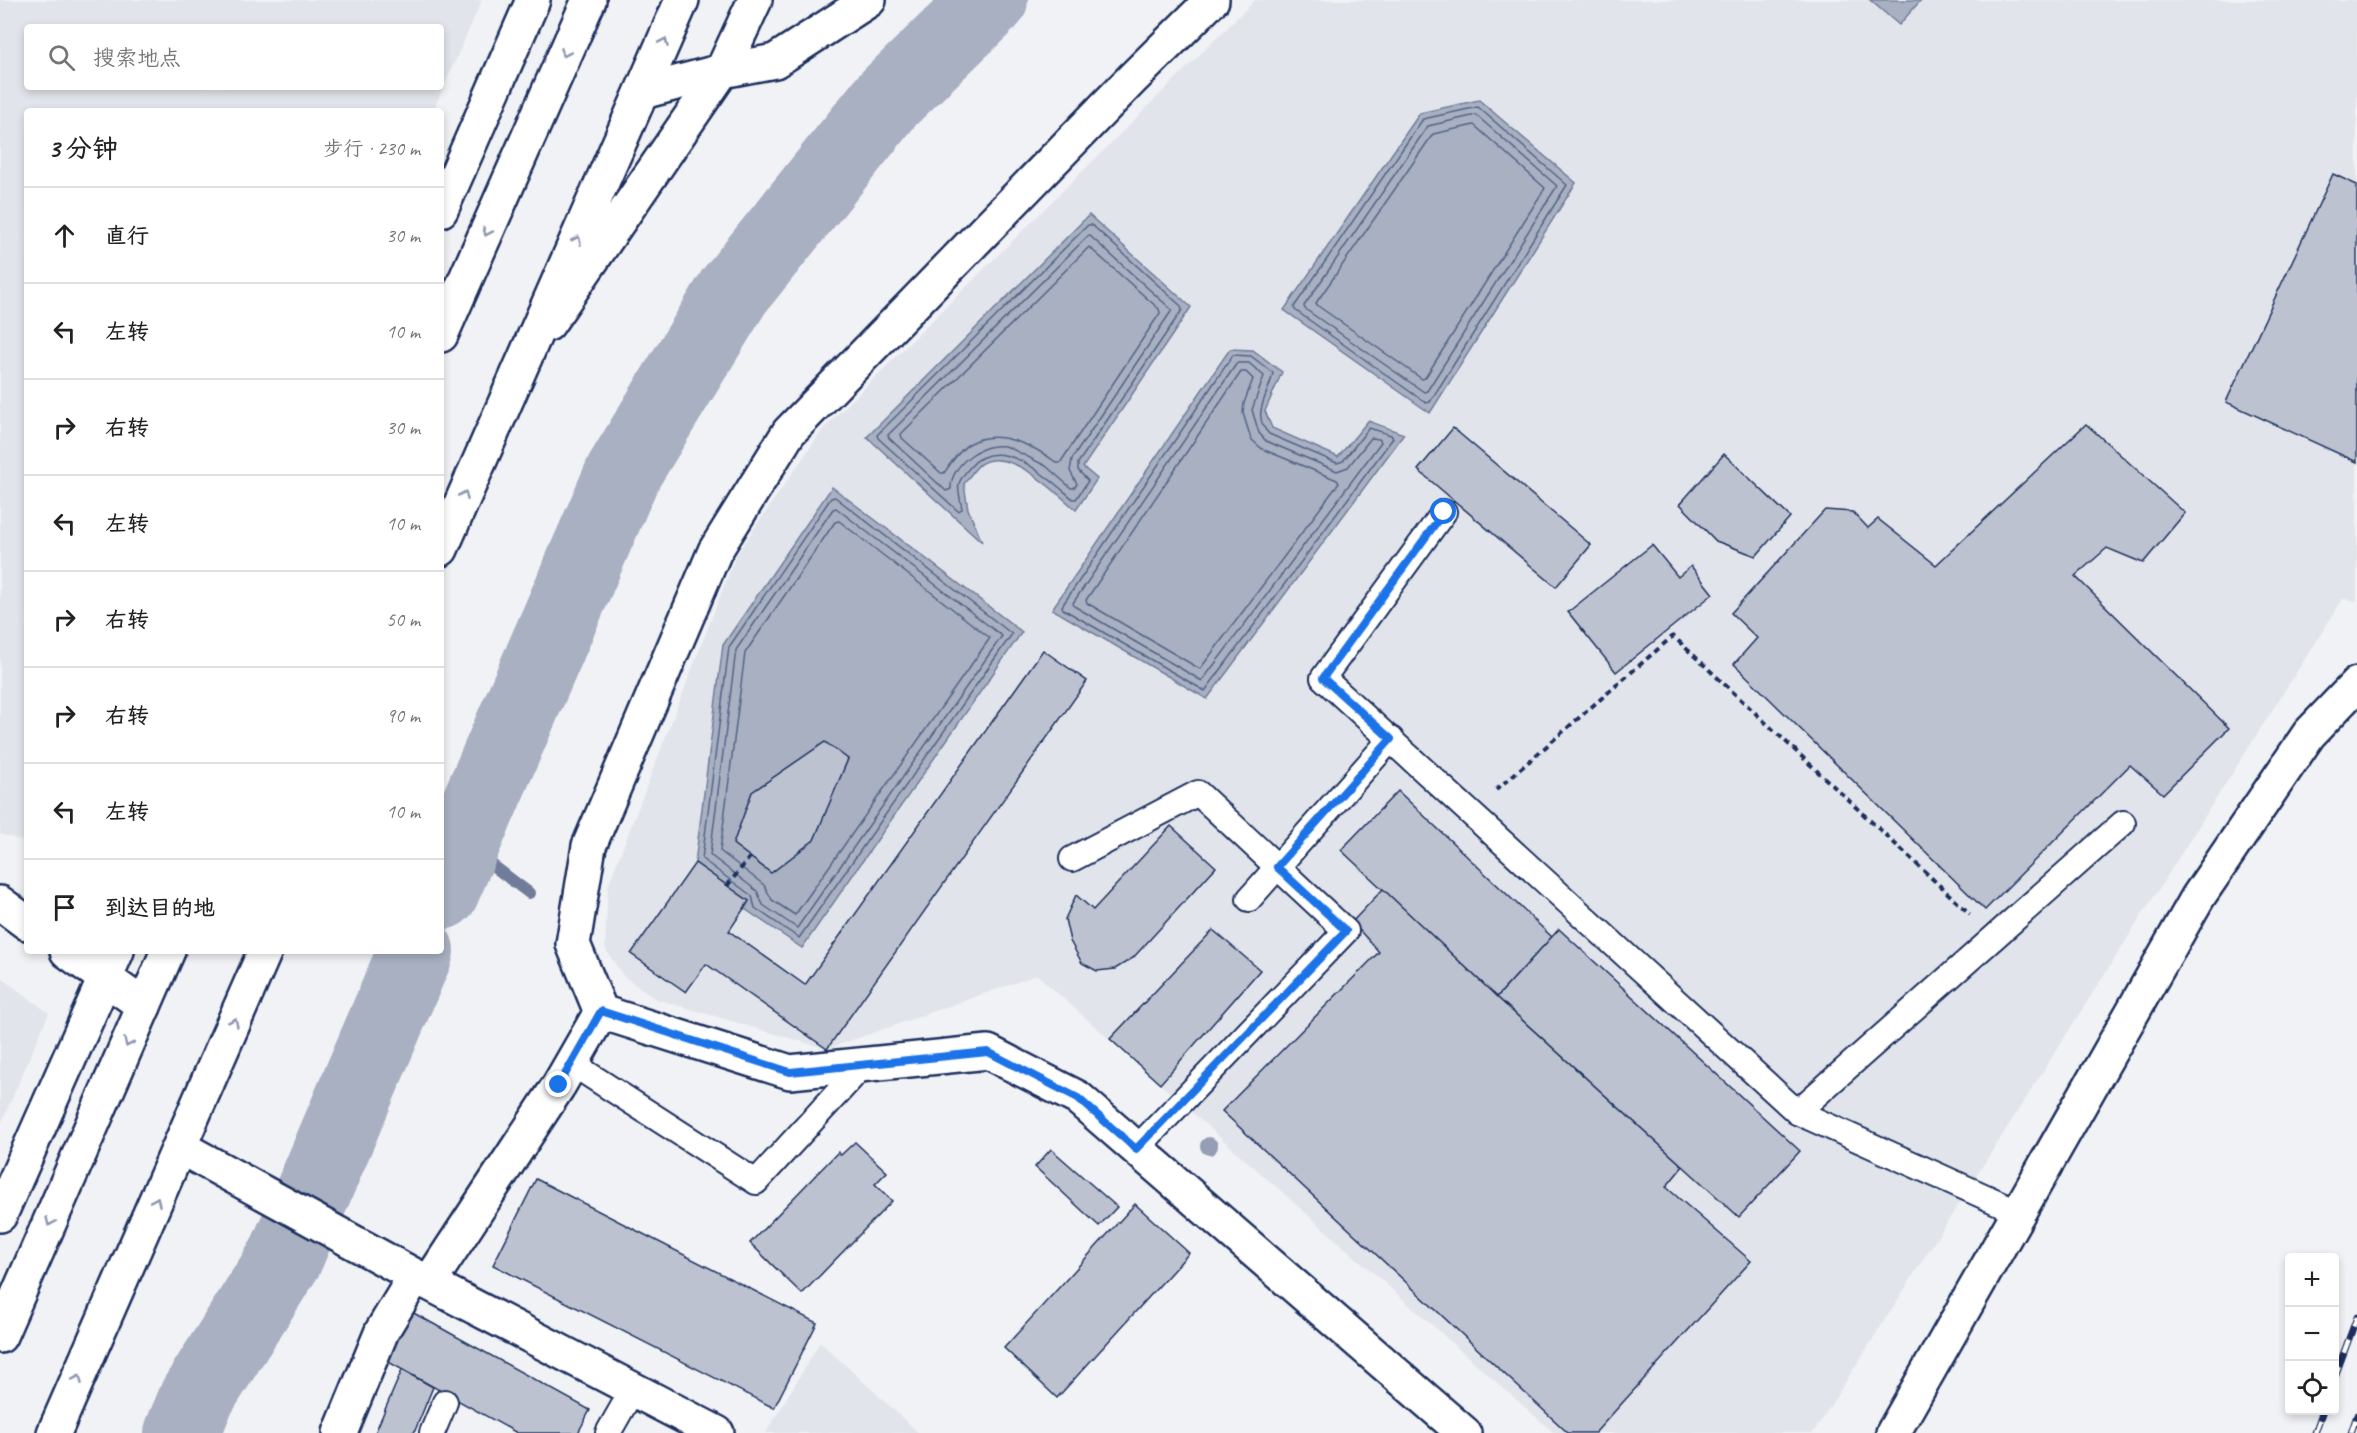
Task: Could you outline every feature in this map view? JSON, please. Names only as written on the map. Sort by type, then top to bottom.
[{"type":"main road","points":[[444,203],[533,0]]},
{"type":"main road","points":[[444,328],[589,0]]},
{"type":"main road","points":[[444,542],[682,0]]},
{"type":"main road","points":[[524,360],[722,71],[755,0]]},
{"type":"main road","points":[[642,92],[722,71],[775,61],[869,0]]},
{"type":"main road","points":[[1212,0],[1133,78],[789,432],[715,551],[589,846],[573,944],[601,1011],[790,1072],[988,1052],[1078,1098],[1464,1433]]},
{"type":"main road","points":[[1893,1433],[2198,897],[2309,734],[2357,684]]},
{"type":"main road","points":[[0,903],[24,920]]},
{"type":"main road","points":[[76,954],[111,965],[144,1006]]},
{"type":"main road","points":[[0,1336],[167,954]]},
{"type":"main road","points":[[54,1433],[264,954]]},
{"type":"main road","points":[[0,1215],[111,965]]},
{"type":"main road","points":[[340,1433],[382,1331],[414,1275],[571,1063],[601,1011]]},
{"type":"main road","points":[[180,1147],[414,1275],[717,1433]]},
{"type":"lane","points":[[1444,512],[1323,678],[1797,1112],[2019,1212]]},
{"type":"lane","points":[[1249,899],[1391,739]]},
{"type":"lane","points":[[1072,859],[1198,793],[1346,931],[1136,1149]]},
{"type":"lane","points":[[1797,1112],[2123,823]]},
{"type":"lane","points":[[571,1063],[756,1182],[864,1064]]},
{"type":"lane","points":[[608,1433],[633,1389]]},
{"type":"lane","points":[[432,1433],[445,1402]]},
{"type":"path","points":[[1471,812],[1673,636],[1995,936]]},
{"type":"path","points":[[727,886],[750,857]]},
{"type":"shaded area","points":[[0,0],[482,0],[444,86],[444,24],[24,24],[24,90],[442,90],[434,108],[24,108],[24,841],[0,834]]},
{"type":"shaded area","points":[[1255,0],[2357,0],[2357,601],[2343,599],[1813,1433],[1554,1433],[1037,975],[827,1049],[656,999],[623,976],[605,948],[608,886],[736,555],[823,429]]},
{"type":"shaded area","points":[[0,977],[49,1013],[0,1126]]},
{"type":"shaded area","points":[[820,1342],[919,1433],[766,1433]]},
{"type":"water","points":[[1870,0],[1921,0],[1899,25]]},
{"type":"water","points":[[1479,100],[1576,183],[1430,413],[1284,310],[1420,113]]},
{"type":"water","points":[[1089,215],[1191,307],[1083,467],[1097,479],[1076,510],[1045,483],[1019,466],[1006,461],[993,460],[982,463],[975,469],[964,484],[968,509],[982,542],[867,437]]},
{"type":"water","points":[[1230,349],[1253,350],[1282,372],[1265,411],[1272,428],[1338,457],[1368,421],[1404,434],[1207,699],[1052,609]]},
{"type":"water","points":[[832,487],[1022,632],[802,948],[745,909],[749,901],[695,863],[723,645]]},
{"type":"building","points":[[2333,174],[2357,185],[2357,462],[2226,402]]},
{"type":"building","points":[[2086,424],[2185,513],[2143,563],[2107,548],[2075,576],[2229,728],[2163,794],[2130,765],[1985,910],[1734,664],[1757,638],[1731,613],[1825,510],[1853,512],[1868,528],[1878,519],[1936,565]]},
{"type":"building","points":[[1453,428],[1591,545],[1556,587],[1418,470]]},
{"type":"building","points":[[1724,454],[1790,517],[1756,556],[1716,541],[1680,504]]},
{"type":"building","points":[[1652,545],[1678,577],[1691,566],[1713,594],[1616,672],[1568,612]]},
{"type":"building","points":[[1043,650],[1087,681],[827,1049],[706,964],[686,992],[631,954],[695,863],[749,901],[729,931],[805,985]]},
{"type":"building","points":[[825,742],[848,759],[814,840],[771,873],[733,844],[752,792]]},
{"type":"building","points":[[1398,791],[1552,937],[1497,997],[1341,850]]},
{"type":"building","points":[[1171,826],[1216,867],[1133,958],[1115,969],[1097,971],[1082,963],[1070,941],[1065,919],[1076,895],[1093,910]]},
{"type":"building","points":[[1383,889],[1497,997],[1683,1166],[1666,1187],[1751,1261],[1595,1433],[1568,1433],[1222,1111],[1379,952],[1352,922]]},
{"type":"building","points":[[1559,929],[1800,1151],[1739,1217],[1497,997]]},
{"type":"building","points":[[1213,930],[1260,970],[1160,1084],[1110,1039]]},
{"type":"building","points":[[855,1142],[887,1172],[875,1184],[892,1201],[802,1294],[750,1243],[838,1152],[841,1155]]},
{"type":"building","points":[[1051,1149],[1117,1207],[1099,1226],[1035,1167]]},
{"type":"building","points":[[536,1179],[817,1323],[774,1408],[493,1265]]},
{"type":"building","points":[[1135,1204],[1189,1253],[1057,1398],[1004,1348]]},
{"type":"building","points":[[410,1311],[590,1410],[578,1433],[517,1433],[383,1359]]},
{"type":"building","points":[[402,1370],[433,1387],[414,1433],[375,1433]]},
{"type":"waterway","points":[[444,885],[623,473],[734,291],[888,99],[990,0]]},
{"type":"waterway","points":[[462,842],[529,893]]},
{"type":"waterway","points":[[182,1433],[197,1397],[285,1258],[415,954]]},
{"type":"railway","points":[[2339,1366],[2357,1317]]},
{"type":"railway","points":[[2315,1433],[2321,1415]]},
{"type":"railway","points":[[2351,1433],[2357,1415]]},
{"type":"route","points":[[559,1085],[601,1011],[790,1072],[988,1052],[1078,1098],[1136,1149],[1346,931],[1277,867],[1391,739],[1323,678],[1444,512]]}]
